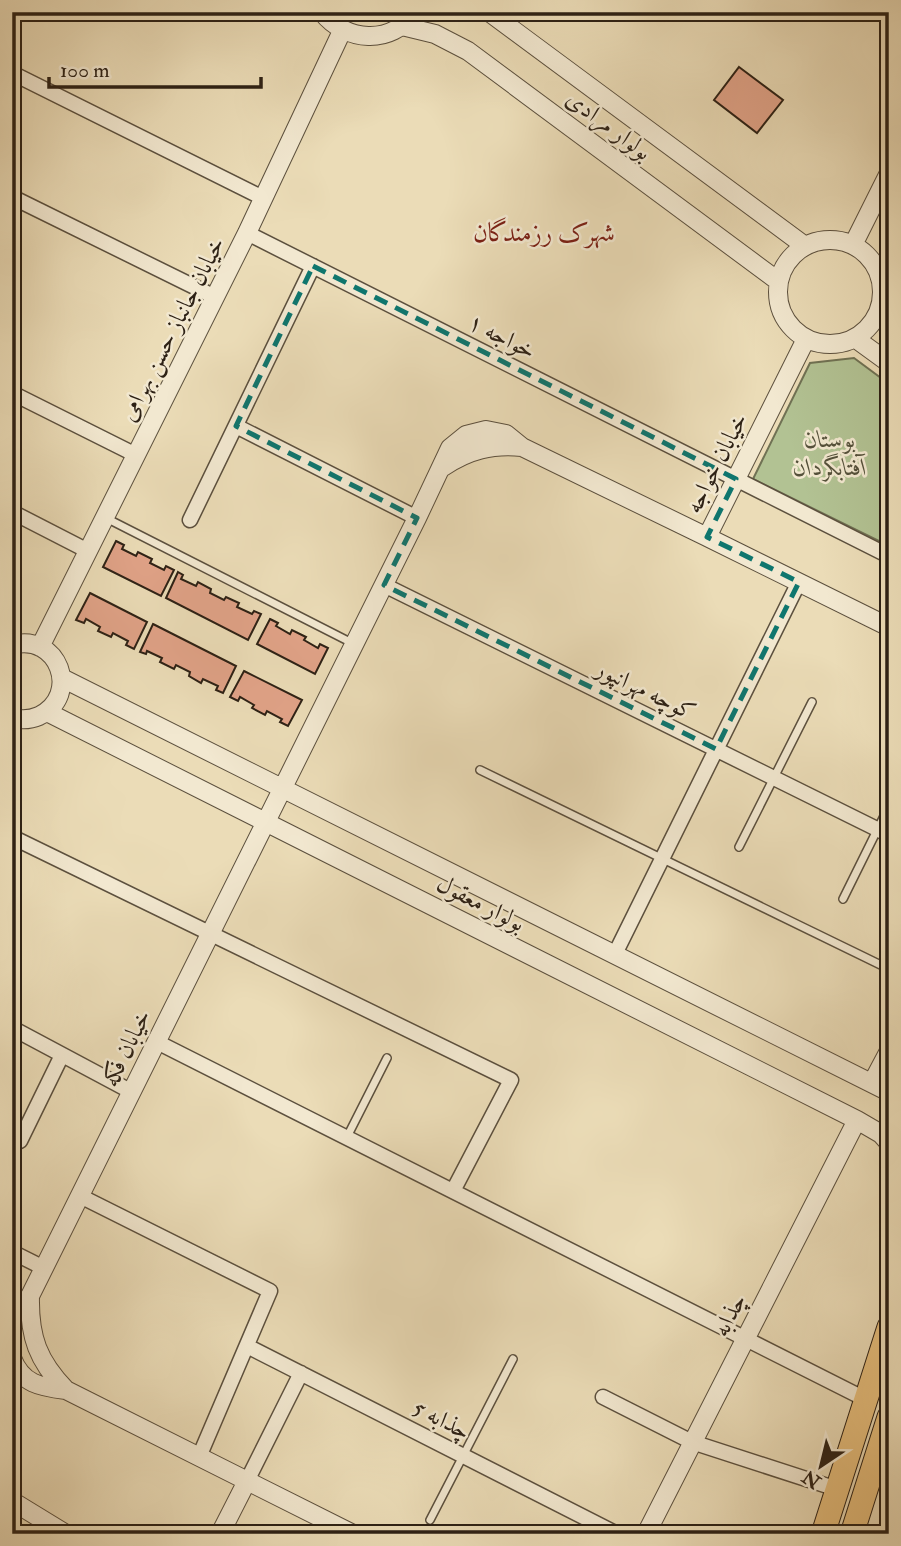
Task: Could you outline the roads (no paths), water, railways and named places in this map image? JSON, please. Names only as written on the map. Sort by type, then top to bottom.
[{"type":"main road","points":[[823,1534],[889,1327]]},
{"type":"main road","points":[[852,1534],[889,1417]]},
{"type":"street","points":[[322,12],[342,31],[367,37],[391,32],[408,19]]},
{"type":"street","name":"بولوار مرادی","points":[[489,12],[805,246]]},
{"type":"street","name":"بولوار مرادی","points":[[408,19],[467,51],[778,281]]},
{"type":"street","name":"خیابان جانباز حسن بهرامی","points":[[40,647],[247,233],[342,31]]},
{"type":"street","points":[[12,73],[263,198]]},
{"type":"street","points":[[853,245],[889,173]]},
{"type":"street","points":[[12,197],[215,297]]},
{"type":"street","name":"خواجه ۱","points":[[247,233],[889,556]]},
{"type":"street","points":[[816,241],[841,241],[853,245],[873,263],[880,275],[885,305],[868,329],[856,339],[831,345],[806,339],[785,321],[779,309],[778,281],[783,267],[793,255],[816,241]]},
{"type":"street","points":[[190,520],[313,266]]},
{"type":"street","name":"خیابان خواجه","points":[[267,822],[450,448],[466,435],[486,430],[506,434],[522,447],[706,537],[806,339]]},
{"type":"street","points":[[856,339],[889,363]]},
{"type":"street","points":[[12,393],[136,455]]},
{"type":"street","points":[[236,426],[417,518]]},
{"type":"street","points":[[12,512],[88,551]]},
{"type":"street","points":[[706,537],[889,627]]},
{"type":"street","points":[[615,954],[799,582]]},
{"type":"street","name":"کوچه مهرانپور","points":[[384,585],[883,832]]},
{"type":"street","points":[[12,645],[29,643],[51,654],[62,678],[59,697],[47,712],[34,719],[12,718]]},
{"type":"street","name":"بولوار معقول","points":[[62,678],[889,1092]]},
{"type":"street","name":"بولوار معقول","points":[[47,712],[857,1120],[889,1143]]},
{"type":"street","name":"خیابان فکه","points":[[30,1296],[267,822]]},
{"type":"street","points":[[12,837],[510,1080],[453,1191]]},
{"type":"street","points":[[12,1028],[132,1092]]},
{"type":"street","points":[[157,1042],[865,1399]]},
{"type":"street","points":[[872,1083],[889,1051]]},
{"type":"street","points":[[20,1141],[62,1055]]},
{"type":"street","name":"چذابه","points":[[646,1534],[857,1120]]},
{"type":"street","points":[[80,1196],[270,1291],[199,1457]]},
{"type":"street","points":[[12,1252],[44,1268]]},
{"type":"street","points":[[12,1316],[30,1296]]},
{"type":"street","points":[[30,1296],[33,1338],[40,1357],[51,1375],[66,1391]]},
{"type":"street","name":"چذابه 5","points":[[247,1346],[617,1534]]},
{"type":"street","points":[[12,1358],[17,1370],[38,1387],[66,1391],[353,1534]]},
{"type":"street","points":[[220,1534],[302,1373]]},
{"type":"street","points":[[603,1397],[692,1442],[837,1489]]},
{"type":"street","points":[[12,1501],[66,1534]]},
{"type":"street","points":[[12,1530],[19,1534]]},
{"type":"lane","points":[[105,518],[355,644]]},
{"type":"lane","points":[[738,847],[813,702]]},
{"type":"lane","points":[[480,770],[889,970]]},
{"type":"lane","points":[[843,899],[883,832],[889,806]]},
{"type":"lane","points":[[346,1138],[387,1058]]},
{"type":"lane","points":[[430,1520],[513,1359]]},
{"type":"district","name":"شهرک رزمندگان","points":[[544,232]]},
{"type":"park label","name":"بوستان آفتابگردان","points":[[830,453]]}]
